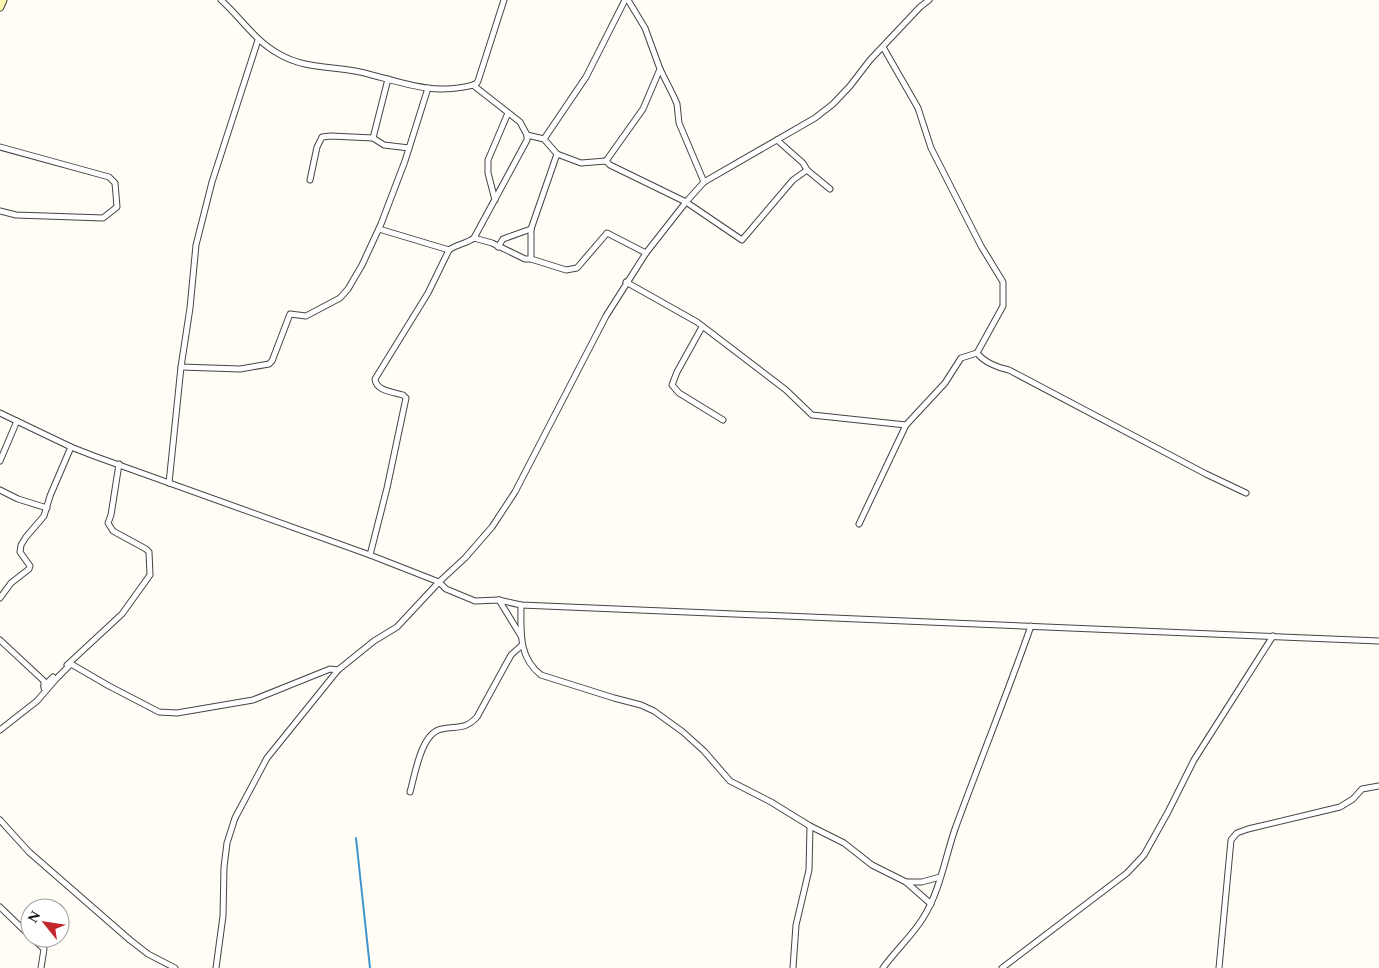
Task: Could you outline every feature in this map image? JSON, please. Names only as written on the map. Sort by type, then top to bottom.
[{"type":"street","points":[[0,7],[3,0]]},
{"type":"street","points":[[221,0],[237,14],[258,40],[280,55],[304,65],[358,71],[428,88],[452,88],[473,85],[478,81],[504,0]]},
{"type":"street","points":[[544,139],[593,64],[627,0],[645,28],[660,70],[677,104],[679,123],[704,182]]},
{"type":"street","points":[[216,968],[223,916],[227,843],[236,818],[267,758],[338,670],[374,641],[397,627],[439,582],[465,558],[492,527],[515,492],[606,316],[626,282],[686,202],[704,182],[815,118],[833,104],[883,47],[920,7],[929,0]]},
{"type":"street","points":[[169,483],[196,245],[212,182],[258,40]]},
{"type":"street","points":[[859,524],[906,425],[945,383],[961,358],[977,353],[1003,306],[1003,282],[981,246],[931,148],[918,108],[883,47]]},
{"type":"street","points":[[606,161],[643,109],[660,70]]},
{"type":"street","points":[[373,138],[388,78]]},
{"type":"street","points":[[370,555],[387,488],[406,398],[403,395],[379,388],[375,379],[428,293],[449,250],[474,238],[527,140],[527,135],[520,122],[473,85]]},
{"type":"street","points":[[181,367],[240,369],[269,364],[272,361],[290,314],[306,316],[340,298],[348,289],[362,265],[378,229],[409,148],[428,88]]},
{"type":"street","points":[[495,200],[488,173],[488,160],[508,113]]},
{"type":"street","points":[[527,135],[544,139],[557,154],[582,163],[606,161],[610,165],[686,202],[742,240],[793,180],[807,170]]},
{"type":"street","points":[[310,180],[317,147],[322,137],[373,138],[384,145],[409,148]]},
{"type":"street","points":[[777,140],[807,170],[830,189]]},
{"type":"street","points":[[0,147],[109,177],[115,183],[117,207],[103,218],[16,215],[0,211]]},
{"type":"street","points":[[530,259],[531,228],[557,154]]},
{"type":"street","points":[[498,246],[503,239],[531,228]]},
{"type":"street","points":[[378,229],[449,250]]},
{"type":"street","points":[[474,238],[492,243],[525,259],[566,270],[578,268],[607,233],[646,254]]},
{"type":"street","points":[[626,282],[697,322],[786,390],[812,415],[906,425]]},
{"type":"street","points":[[702,327],[677,372],[672,386],[679,393],[723,420]]},
{"type":"street","points":[[977,353],[980,357],[1002,369],[1009,370],[1246,494]]},
{"type":"street","points":[[0,413],[71,447],[370,555],[439,582],[446,589],[475,601],[499,600],[521,605],[1379,641]]},
{"type":"street","points":[[0,462],[17,421]]},
{"type":"street","points":[[0,598],[11,582],[29,569],[30,566],[20,552],[21,545],[44,516],[50,496],[71,447]]},
{"type":"street","points":[[37,702],[44,686],[122,614],[150,575],[148,552],[146,549],[113,531],[108,523],[119,464]]},
{"type":"street","points":[[0,490],[47,508]]},
{"type":"street","points":[[499,600],[522,636]]},
{"type":"street","points":[[521,605],[522,645],[532,668],[541,674],[580,688],[641,705],[654,711],[683,732],[704,751],[730,782],[771,802],[810,826],[844,843],[872,865],[906,882],[931,904]]},
{"type":"street","points":[[883,968],[923,919],[931,904],[954,833],[1031,626]]},
{"type":"street","points":[[1002,968],[1127,873],[1144,855],[1194,760],[1273,636]]},
{"type":"street","points":[[0,640],[44,681],[44,686]]},
{"type":"street","points":[[410,792],[425,741],[433,732],[440,729],[464,727],[472,723],[511,655],[522,645]]},
{"type":"street","points":[[0,730],[37,702],[71,664],[159,712],[177,713],[254,700],[330,669],[338,670]]},
{"type":"street","points":[[1219,968],[1232,840],[1237,833],[1340,807],[1353,799],[1362,789],[1379,786]]},
{"type":"street","points":[[0,820],[29,852],[130,940],[148,954],[176,968]]},
{"type":"street","points":[[793,968],[796,925],[809,870],[810,826]]},
{"type":"street","points":[[906,882],[922,882],[940,877]]},
{"type":"street","points":[[0,907],[20,926]]},
{"type":"street","points":[[40,968],[43,948]]},
{"type":"waterway","points":[[356,838],[370,968]]}]
